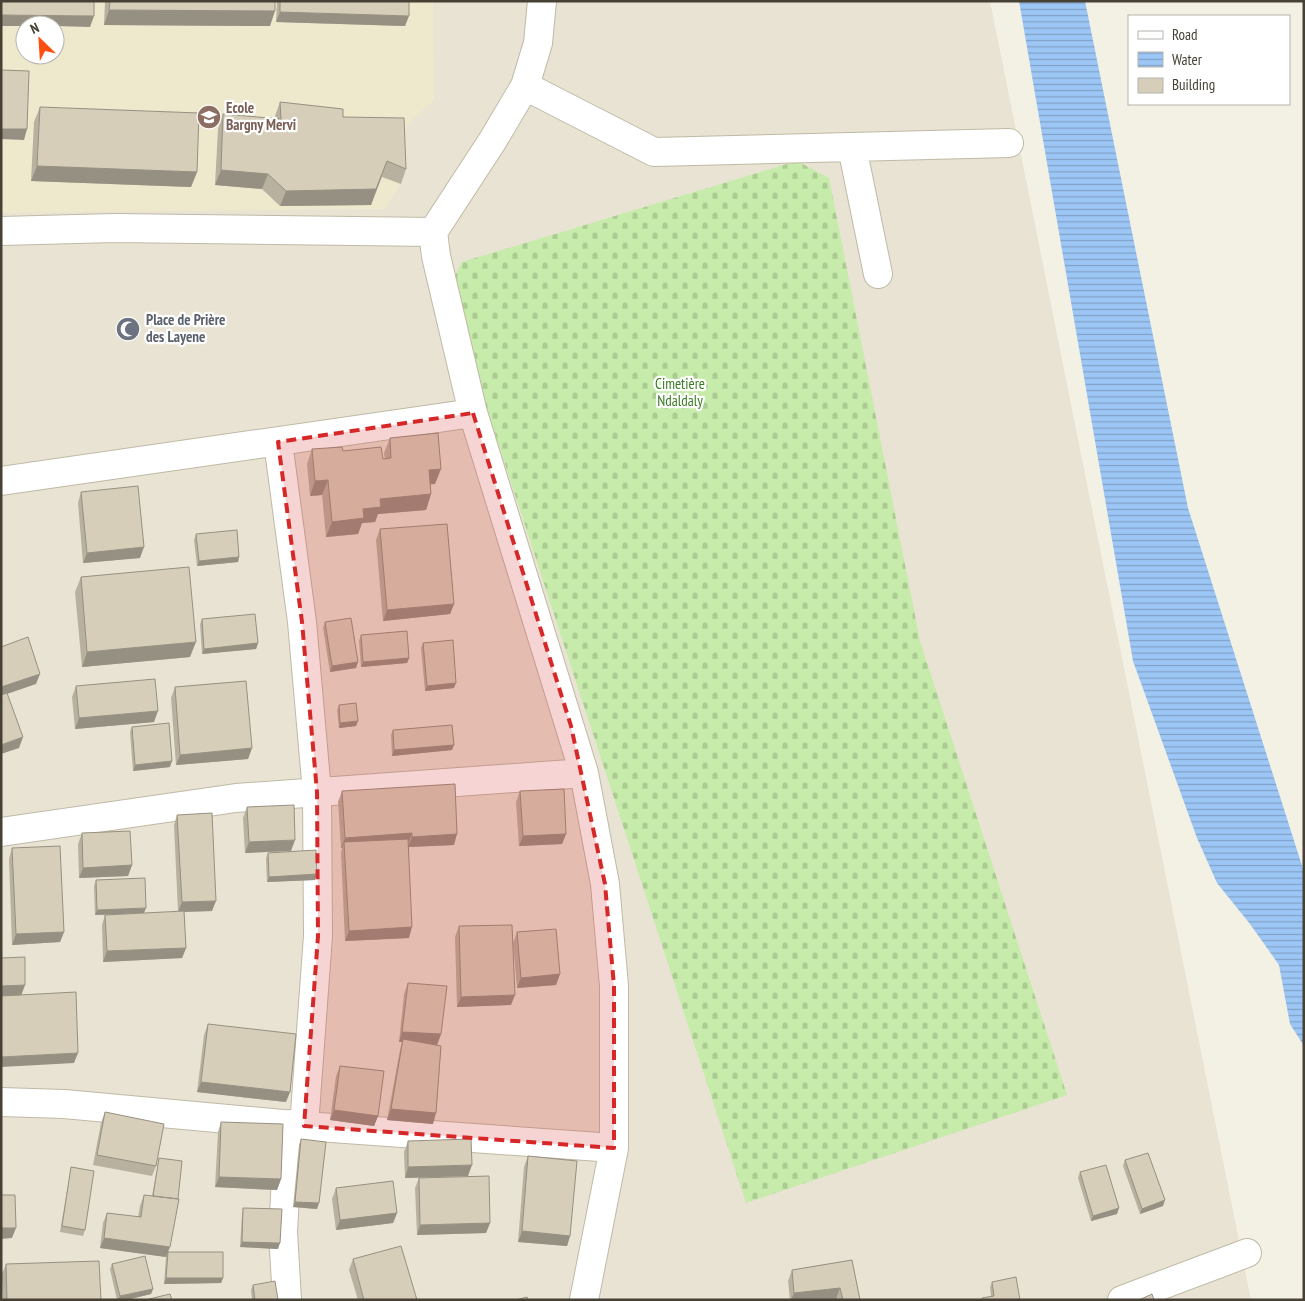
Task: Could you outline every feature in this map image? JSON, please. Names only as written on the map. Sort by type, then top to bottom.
[{"type":"street","points":[[542,1],[538,43],[525,86],[494,140],[433,232],[436,256],[473,413],[584,773],[605,884],[614,986],[614,1148],[584,1300]]},
{"type":"street","points":[[525,86],[654,152],[1009,143]]},
{"type":"street","points":[[852,147],[878,274]]},
{"type":"street","points":[[1,231],[114,228],[433,232]]},
{"type":"street","points":[[1,481],[473,413]]},
{"type":"street","points":[[278,442],[302,622],[317,792],[318,936],[283,1232],[287,1300]]},
{"type":"street","points":[[1,832],[236,798],[584,773]]},
{"type":"street","points":[[1,1102],[64,1104],[297,1125],[614,1148]]},
{"type":"street","points":[[1122,1300],[1247,1253]]},
{"type":"highlighted area","points":[[473,413],[571,726],[605,884],[614,986],[614,1148],[304,1126],[318,936],[317,792],[302,622],[278,442]]},
{"type":"shaded area","points":[[1,1],[990,1],[1251,1300],[1,1300]]},
{"type":"shaded area","name":"Ecole Bargny Mervi","points":[[1,1],[433,1],[434,100],[398,134],[401,184],[385,209],[1,213]]},
{"type":"green space","name":"Cimetière Ndaldaly","points":[[797,161],[829,178],[920,641],[1067,1095],[746,1203],[448,289],[462,262]]},
{"type":"water","points":[[1019,1],[1085,1],[1188,508],[1304,872],[1304,1046],[1290,1024],[1279,965],[1250,924],[1217,883],[1197,838],[1133,661]]},
{"type":"building","points":[[1,1],[94,1],[94,16],[1,15]]},
{"type":"building","points":[[110,1],[275,1],[275,11],[109,10]]},
{"type":"building","points":[[280,1],[409,1],[409,16],[280,12]]},
{"type":"building","points":[[1,70],[29,71],[27,129],[1,129]]},
{"type":"building","points":[[280,102],[343,109],[343,117],[404,118],[406,169],[387,161],[376,189],[286,191],[268,174],[221,170],[223,114],[281,119]]},
{"type":"building","points":[[40,107],[199,113],[197,172],[37,166]]},
{"type":"building","points":[[438,433],[441,469],[429,470],[431,494],[380,499],[381,507],[363,509],[364,518],[332,522],[328,480],[315,481],[312,449],[342,447],[343,451],[381,447],[383,459],[391,458],[390,438]]},
{"type":"building","points":[[138,486],[144,547],[87,553],[81,492]]},
{"type":"building","points":[[447,524],[454,604],[387,610],[380,529]]},
{"type":"building","points":[[237,530],[239,557],[199,561],[196,534]]},
{"type":"building","points":[[189,567],[196,642],[87,652],[81,577]]},
{"type":"building","points":[[255,614],[258,643],[204,649],[202,619]]},
{"type":"building","points":[[351,618],[358,662],[332,666],[325,622]]},
{"type":"building","points":[[407,631],[409,658],[363,662],[361,635]]},
{"type":"building","points":[[28,637],[40,674],[1,687],[1,647]]},
{"type":"building","points":[[453,640],[456,683],[427,686],[423,643]]},
{"type":"building","points":[[155,679],[158,711],[79,718],[76,686]]},
{"type":"building","points":[[246,681],[252,748],[180,755],[175,687]]},
{"type":"building","points":[[7,693],[23,737],[1,745],[1,695]]},
{"type":"building","points":[[356,703],[358,721],[340,723],[339,705]]},
{"type":"building","points":[[169,723],[172,761],[135,765],[132,727]]},
{"type":"building","points":[[452,725],[454,745],[394,750],[393,730]]},
{"type":"building","points":[[455,784],[457,834],[412,837],[412,833],[345,838],[342,791]]},
{"type":"building","points":[[564,789],[566,834],[523,836],[520,791]]},
{"type":"building","points":[[294,805],[295,840],[249,842],[247,807]]},
{"type":"building","points":[[212,813],[216,901],[182,902],[177,815]]},
{"type":"building","points":[[130,831],[132,865],[83,868],[82,833]]},
{"type":"building","points":[[408,839],[412,927],[349,931],[344,842]]},
{"type":"building","points":[[60,846],[64,932],[16,934],[12,848]]},
{"type":"building","points":[[316,850],[317,874],[269,877],[268,853]]},
{"type":"building","points":[[145,878],[146,908],[97,910],[96,880]]},
{"type":"building","points":[[184,911],[186,948],[107,951],[105,915]]},
{"type":"building","points":[[512,925],[515,995],[461,997],[459,926]]},
{"type":"building","points":[[556,929],[560,974],[521,978],[517,932]]},
{"type":"building","points":[[25,957],[25,985],[1,986],[1,958]]},
{"type":"building","points":[[408,983],[447,986],[441,1034],[402,1032]]},
{"type":"building","points":[[76,992],[78,1053],[1,1057],[1,996]]},
{"type":"building","points":[[208,1024],[296,1034],[290,1092],[201,1082]]},
{"type":"building","points":[[403,1039],[441,1046],[436,1113],[391,1109]]},
{"type":"building","points":[[340,1066],[384,1071],[378,1116],[334,1110]]},
{"type":"building","points":[[105,1112],[164,1124],[156,1166],[97,1155]]},
{"type":"building","points":[[221,1122],[283,1124],[281,1179],[219,1177]]},
{"type":"building","points":[[301,1139],[326,1142],[319,1203],[295,1202]]},
{"type":"building","points":[[471,1139],[472,1165],[408,1167],[408,1141]]},
{"type":"building","points":[[1148,1153],[1165,1200],[1142,1209],[1125,1160]]},
{"type":"building","points":[[528,1156],[577,1161],[570,1236],[522,1231]]},
{"type":"building","points":[[159,1158],[182,1161],[178,1199],[153,1196]]},
{"type":"building","points":[[1106,1165],[1119,1208],[1093,1216],[1080,1172]]},
{"type":"building","points":[[71,1167],[94,1171],[85,1230],[62,1226]]},
{"type":"building","points":[[489,1176],[490,1223],[420,1225],[419,1178]]},
{"type":"building","points":[[393,1181],[397,1213],[340,1220],[336,1188]]},
{"type":"building","points":[[1,1195],[15,1195],[16,1228],[1,1228]]},
{"type":"building","points":[[144,1195],[179,1199],[170,1247],[104,1238],[107,1213],[141,1217]]},
{"type":"building","points":[[243,1208],[282,1209],[280,1243],[242,1242]]},
{"type":"building","points":[[401,1246],[417,1300],[364,1300],[353,1259]]},
{"type":"building","points":[[168,1252],[223,1252],[223,1278],[166,1278]]},
{"type":"building","points":[[145,1256],[153,1289],[120,1296],[112,1264]]},
{"type":"building","points":[[852,1260],[860,1300],[843,1300],[840,1288],[794,1293],[792,1270]]},
{"type":"building","points":[[99,1261],[101,1300],[7,1300],[6,1264]]},
{"type":"building","points":[[1016,1277],[1020,1300],[982,1300],[982,1298],[994,1296],[992,1282]]},
{"type":"building","points":[[275,1281],[278,1300],[255,1300],[253,1285]]},
{"type":"building","points":[[170,1294],[172,1300],[145,1300]]},
{"type":"building","points":[[1152,1294],[1154,1300],[1139,1300]]},
{"type":"building","points":[[527,1297],[528,1300],[516,1300]]},
{"type":"place","name":"Ecole Bargny Mervi","points":[[209,117]]},
{"type":"place","name":"Place de Prière des Layene","points":[[128,329]]}]
